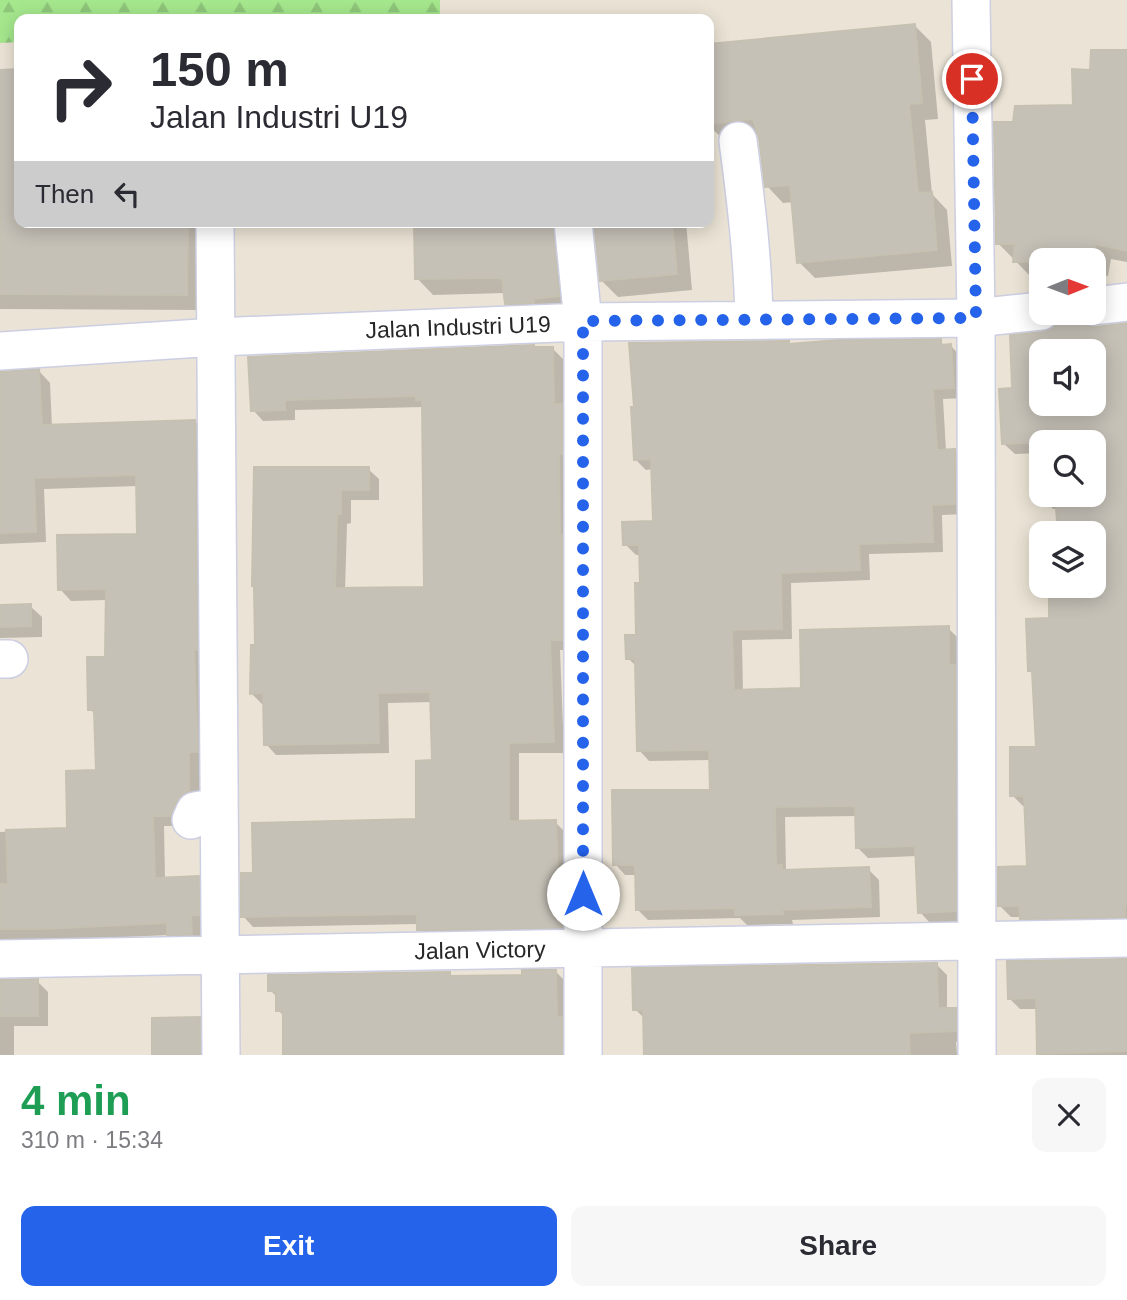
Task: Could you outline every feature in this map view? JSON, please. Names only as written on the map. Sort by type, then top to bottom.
[{"type":"street","points":[[971,0],[976,318],[977,1055]]},
{"type":"street","points":[[738,141],[750,228],[754,320]]},
{"type":"street","points":[[215,228],[216,337],[205,813],[220,955],[220,1055]]},
{"type":"street","points":[[574,228],[583,321],[583,1055]]},
{"type":"street","points":[[1106,305],[1127,302]]},
{"type":"street","name":"Jalan Industri U19","points":[[0,351],[216,337],[583,321],[976,318],[1029,312]]},
{"type":"street","name":"Jalan Victory","points":[[0,959],[1127,938]]},
{"type":"green space","points":[[0,0],[440,0],[440,14],[14,14],[14,42],[0,43]]},
{"type":"building","points":[[915,24],[922,103],[909,104],[918,193],[932,192],[937,250],[797,263],[790,185],[765,187],[759,138],[753,119],[714,123],[714,44]]},
{"type":"building","points":[[1091,50],[1127,50],[1127,251],[1095,244],[1094,248],[1029,248],[1029,262],[1013,262],[1015,244],[996,244],[994,122],[1013,122],[1015,106],[1073,105],[1072,69],[1090,70]]},
{"type":"building","points":[[14,69],[14,228],[188,228],[187,295],[0,294],[0,70]]},
{"type":"building","points":[[414,228],[553,228],[559,296],[534,299],[534,303],[505,304],[502,278],[415,279]]},
{"type":"building","points":[[595,228],[673,228],[677,274],[600,281]]},
{"type":"building","points":[[1127,323],[1125,917],[1020,919],[1019,906],[998,906],[998,867],[1027,866],[1024,796],[1010,796],[1010,747],[1036,747],[1026,619],[1049,618],[1049,598],[1106,598],[1106,521],[1057,521],[1056,507],[1106,507],[1106,430],[1029,430],[1029,443],[1002,444],[999,389],[1012,388],[1010,335],[1043,332],[1053,326],[1096,327]]},
{"type":"building","points":[[941,339],[941,345],[951,344],[954,388],[933,389],[937,450],[955,449],[955,504],[932,505],[933,542],[859,544],[860,570],[781,573],[782,629],[732,630],[734,690],[801,688],[800,630],[949,626],[949,665],[955,665],[956,911],[918,913],[915,846],[856,848],[855,806],[775,807],[776,865],[782,865],[782,870],[869,867],[871,907],[782,910],[783,914],[735,915],[735,908],[636,910],[635,865],[613,865],[612,790],[710,790],[709,750],[637,751],[635,659],[626,659],[625,635],[636,635],[635,583],[640,583],[639,545],[623,545],[622,522],[653,521],[651,459],[634,460],[631,407],[634,407],[629,343],[789,341],[789,344],[838,340]]},
{"type":"building","points":[[534,345],[553,347],[554,404],[562,404],[562,454],[559,454],[562,640],[550,640],[554,742],[509,743],[509,821],[556,820],[558,878],[562,878],[562,928],[417,930],[417,914],[241,917],[241,873],[253,873],[252,823],[416,819],[416,761],[432,760],[430,692],[378,693],[379,743],[264,745],[263,693],[250,694],[251,645],[255,645],[252,586],[254,467],[369,467],[369,490],[341,490],[341,514],[337,514],[335,588],[424,587],[422,400],[416,400],[416,396],[285,400],[285,410],[251,411],[248,357]]},
{"type":"building","points":[[39,369],[42,425],[195,420],[197,650],[194,650],[198,752],[189,752],[189,791],[176,802],[171,816],[153,816],[155,878],[199,876],[199,915],[191,915],[192,934],[167,935],[167,923],[0,929],[0,884],[8,884],[6,830],[67,828],[66,771],[96,770],[94,710],[88,710],[87,657],[105,657],[106,589],[58,590],[57,535],[137,534],[136,475],[34,478],[36,532],[0,533],[0,372]]},
{"type":"building","points":[[31,604],[31,626],[0,627],[0,605]]},
{"type":"building","points":[[1127,959],[1127,1051],[1037,1054],[1036,998],[1008,999],[1007,961]]},
{"type":"building","points":[[937,963],[938,1008],[956,1008],[956,1031],[909,1033],[910,1054],[644,1055],[643,1010],[633,1010],[632,968]]},
{"type":"building","points":[[522,970],[556,970],[557,1017],[562,1017],[562,1055],[283,1055],[283,1011],[276,1011],[276,991],[268,991],[268,975],[450,972],[450,976],[522,975]]},
{"type":"building","points":[[38,979],[38,1016],[0,1016],[0,980]]},
{"type":"building","points":[[200,1017],[200,1055],[152,1055],[152,1018]]},
{"type":"route","points":[[583,894],[583,321],[976,318],[972,79]]}]
